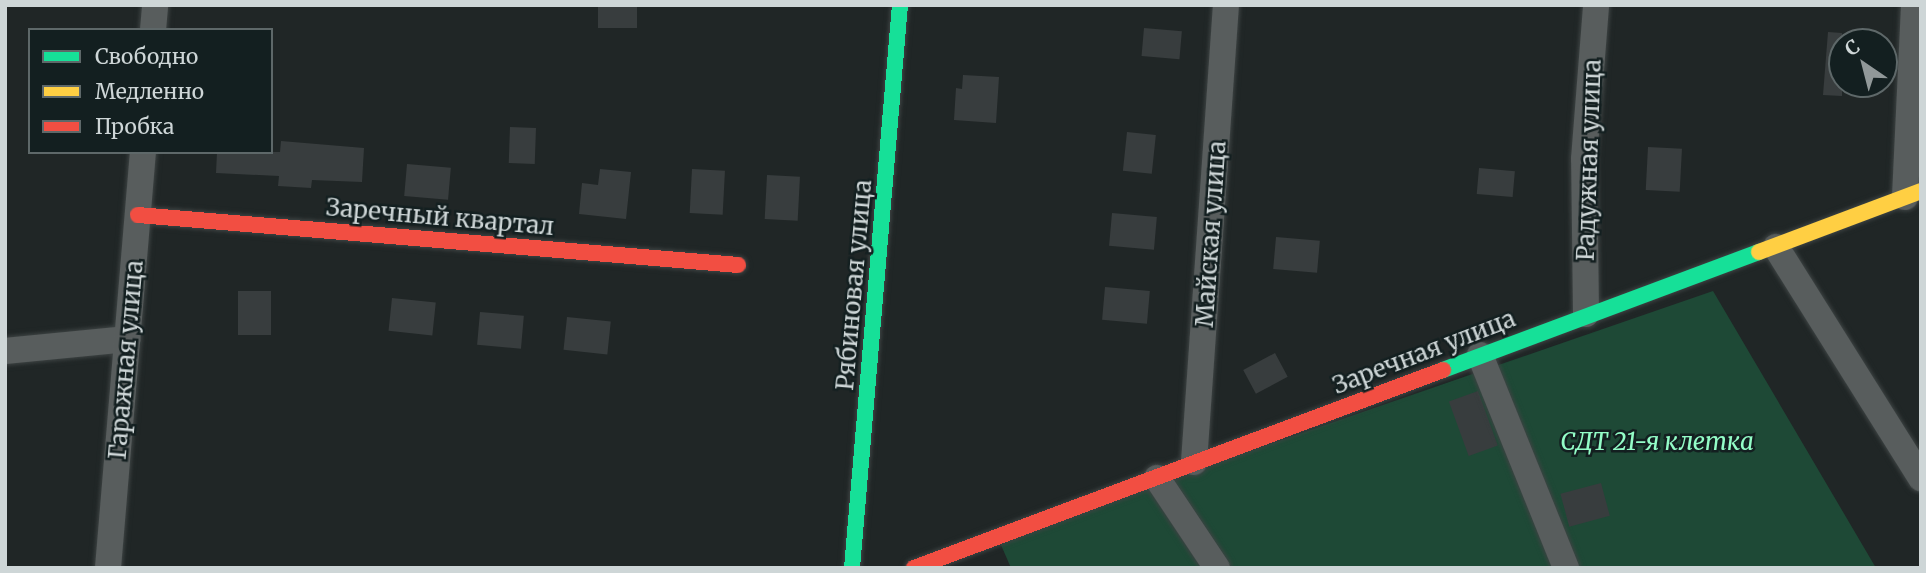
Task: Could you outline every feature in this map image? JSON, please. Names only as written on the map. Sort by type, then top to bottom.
[{"type":"street","points":[[153,28],[155,5]]},
{"type":"street","name":"Рябиновая улица","points":[[852,568],[900,5]]},
{"type":"street","name":"Майская улица","points":[[1194,462],[1226,5]]},
{"type":"street","name":"Радужная улица","points":[[1586,314],[1584,159],[1595,5]]},
{"type":"street","points":[[1913,194],[1914,5]]},
{"type":"street","name":"Гаражная улица","points":[[108,568],[143,154]]},
{"type":"street","name":"Заречная улица","points":[[915,568],[946,562],[1194,462],[1913,194]]},
{"type":"street","name":"Заречный квартал","points":[[138,215],[738,264]]},
{"type":"street","points":[[1776,247],[1921,478]]},
{"type":"street","points":[[5,351],[127,339]]},
{"type":"street","points":[[1480,355],[1566,568]]},
{"type":"street","points":[[1157,478],[1217,568]]},
{"type":"green space","name":"СДТ 21-я клетка","points":[[1713,291],[1876,568],[1011,568],[998,538]]},
{"type":"building","points":[[598,5],[637,5],[637,28],[598,28]]},
{"type":"building","points":[[1144,28],[1182,31],[1179,59],[1142,56]]},
{"type":"building","points":[[1828,32],[1828,95],[1823,95]]},
{"type":"building","points":[[963,75],[999,77],[996,123],[954,120],[956,88],[962,89]]},
{"type":"building","points":[[510,127],[536,128],[535,164],[509,163]]},
{"type":"building","points":[[1127,132],[1156,135],[1152,174],[1123,171]]},
{"type":"building","points":[[281,141],[364,148],[362,182],[312,180],[311,188],[278,186],[279,176],[216,173],[217,154],[280,152]]},
{"type":"building","points":[[1648,147],[1682,149],[1680,192],[1646,190]]},
{"type":"building","points":[[407,164],[451,168],[448,200],[404,196]]},
{"type":"building","points":[[1479,168],[1515,171],[1513,197],[1477,194]]},
{"type":"building","points":[[600,169],[631,172],[626,219],[579,214],[582,183],[598,185]]},
{"type":"building","points":[[692,169],[725,171],[723,215],[690,213]]},
{"type":"building","points":[[767,175],[800,177],[798,221],[765,219]]},
{"type":"building","points":[[1112,213],[1157,217],[1154,250],[1109,246]]},
{"type":"building","points":[[1276,237],[1320,241],[1317,273],[1273,269]]},
{"type":"building","points":[[1105,287],[1150,291],[1147,324],[1102,320]]},
{"type":"building","points":[[238,291],[271,291],[271,335],[238,335]]},
{"type":"building","points":[[392,298],[436,303],[432,335],[389,331]]},
{"type":"building","points":[[480,312],[524,316],[521,349],[477,345]]},
{"type":"building","points":[[567,317],[611,322],[607,354],[564,350]]},
{"type":"building","points":[[1275,353],[1288,377],[1256,394],[1243,370]]},
{"type":"building","points":[[1478,391],[1498,446],[1469,456],[1449,402]]},
{"type":"building","points":[[1601,483],[1610,516],[1569,527],[1560,494]]},
{"type":"traffic: fast","points":[[852,568],[900,5]]},
{"type":"traffic: fast","points":[[1443,370],[1759,252]]},
{"type":"traffic: slow","points":[[1759,252],[1921,191]]},
{"type":"traffic: jam","points":[[138,215],[738,265]]},
{"type":"traffic: jam","points":[[914,568],[1443,370]]}]
